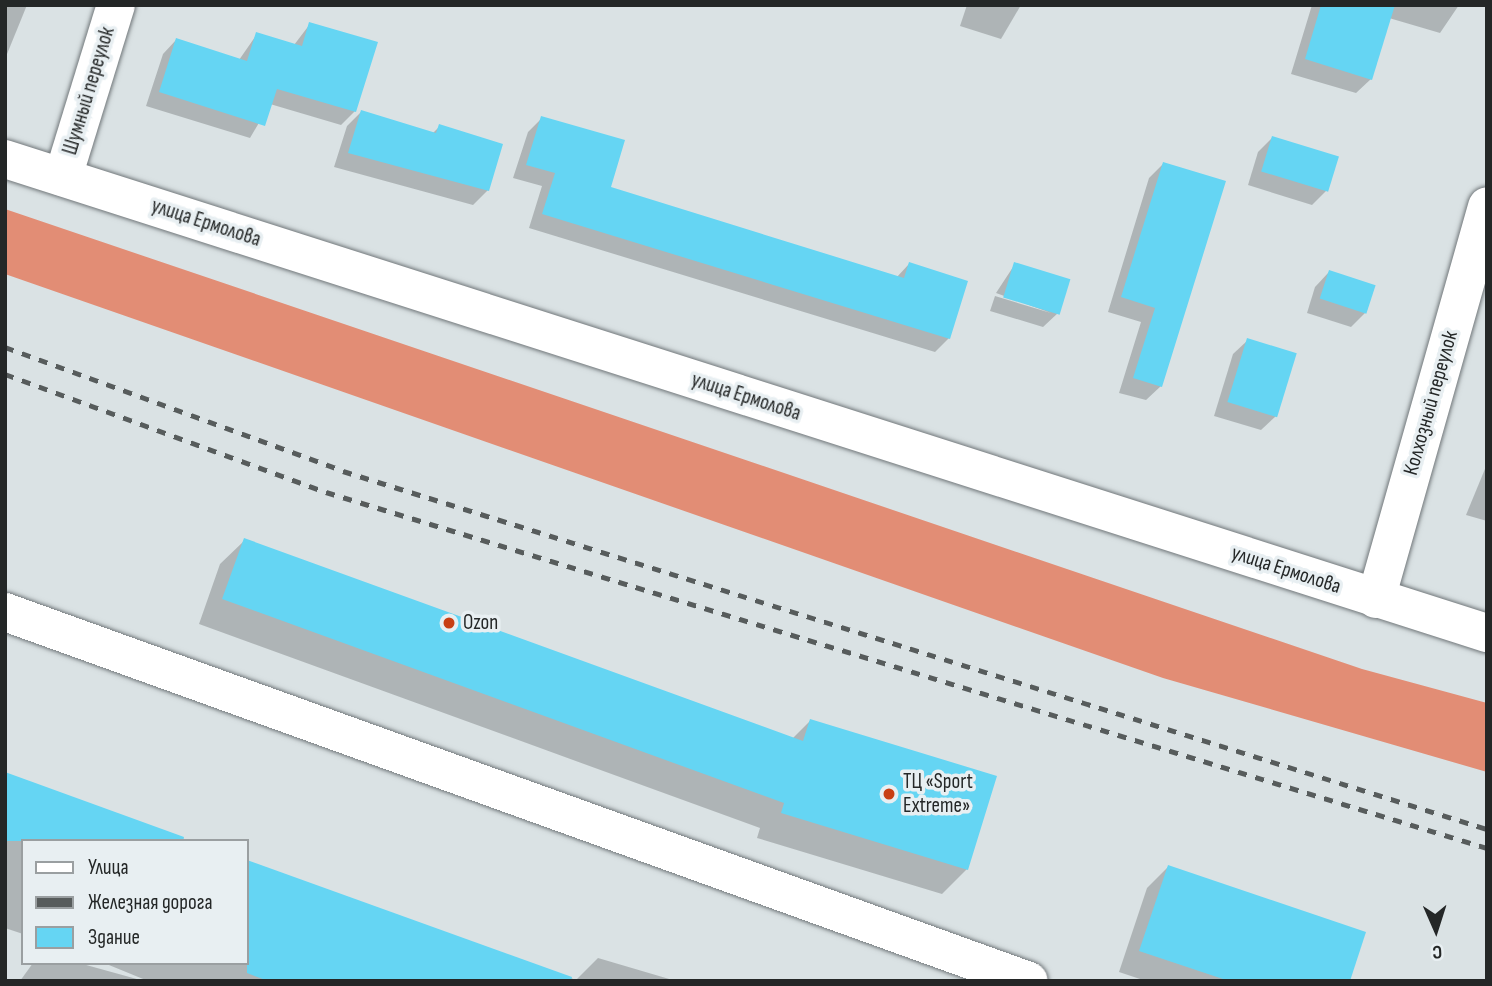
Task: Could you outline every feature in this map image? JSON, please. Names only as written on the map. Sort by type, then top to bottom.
[{"type":"street","name":"Шумный переулок","points":[[63,177],[116,5]]},
{"type":"street","name":"улица Ермолова","points":[[5,159],[1487,633]]},
{"type":"street","name":"Колхозный переулок","points":[[1376,599],[1487,206]]},
{"type":"street","points":[[5,612],[1029,981]]},
{"type":"shaded area","points":[[5,209],[1362,669],[1487,703],[1487,772],[1163,678],[5,274]]},
{"type":"building","points":[[1321,5],[1395,5],[1372,80],[1305,59]]},
{"type":"building","points":[[309,22],[378,42],[356,112],[277,89],[265,126],[159,92],[176,38],[247,61],[256,32],[302,46]]},
{"type":"building","points":[[361,110],[436,133],[439,124],[503,144],[489,191],[348,153]]},
{"type":"building","points":[[541,116],[625,140],[611,187],[904,278],[909,262],[968,281],[950,339],[542,214],[555,173],[526,165]]},
{"type":"building","points":[[1272,136],[1339,156],[1328,192],[1261,171]]},
{"type":"building","points":[[1163,162],[1226,181],[1162,387],[1133,378],[1155,308],[1121,297]]},
{"type":"building","points":[[1014,262],[1070,279],[1060,315],[1003,297]]},
{"type":"building","points":[[1329,270],[1376,285],[1366,314],[1320,299]]},
{"type":"building","points":[[1247,338],[1297,353],[1277,417],[1227,402]]},
{"type":"building","points":[[244,538],[803,741],[810,719],[997,776],[968,870],[781,813],[784,803],[222,599]]},
{"type":"building","points":[[5,772],[184,837],[184,839],[5,841]]},
{"type":"building","points":[[248,860],[572,977],[571,981],[268,981],[247,973]]},
{"type":"building","points":[[1168,865],[1366,932],[1350,981],[1229,981],[1139,951]]},
{"type":"railway","points":[[5,347],[343,471],[1487,829]]},
{"type":"railway","points":[[5,374],[326,492],[1487,848]]},
{"type":"place","name":"Ozon","points":[[449,623]]},
{"type":"place","name":"ТЦ «Sport Extreme»","points":[[889,794]]}]
